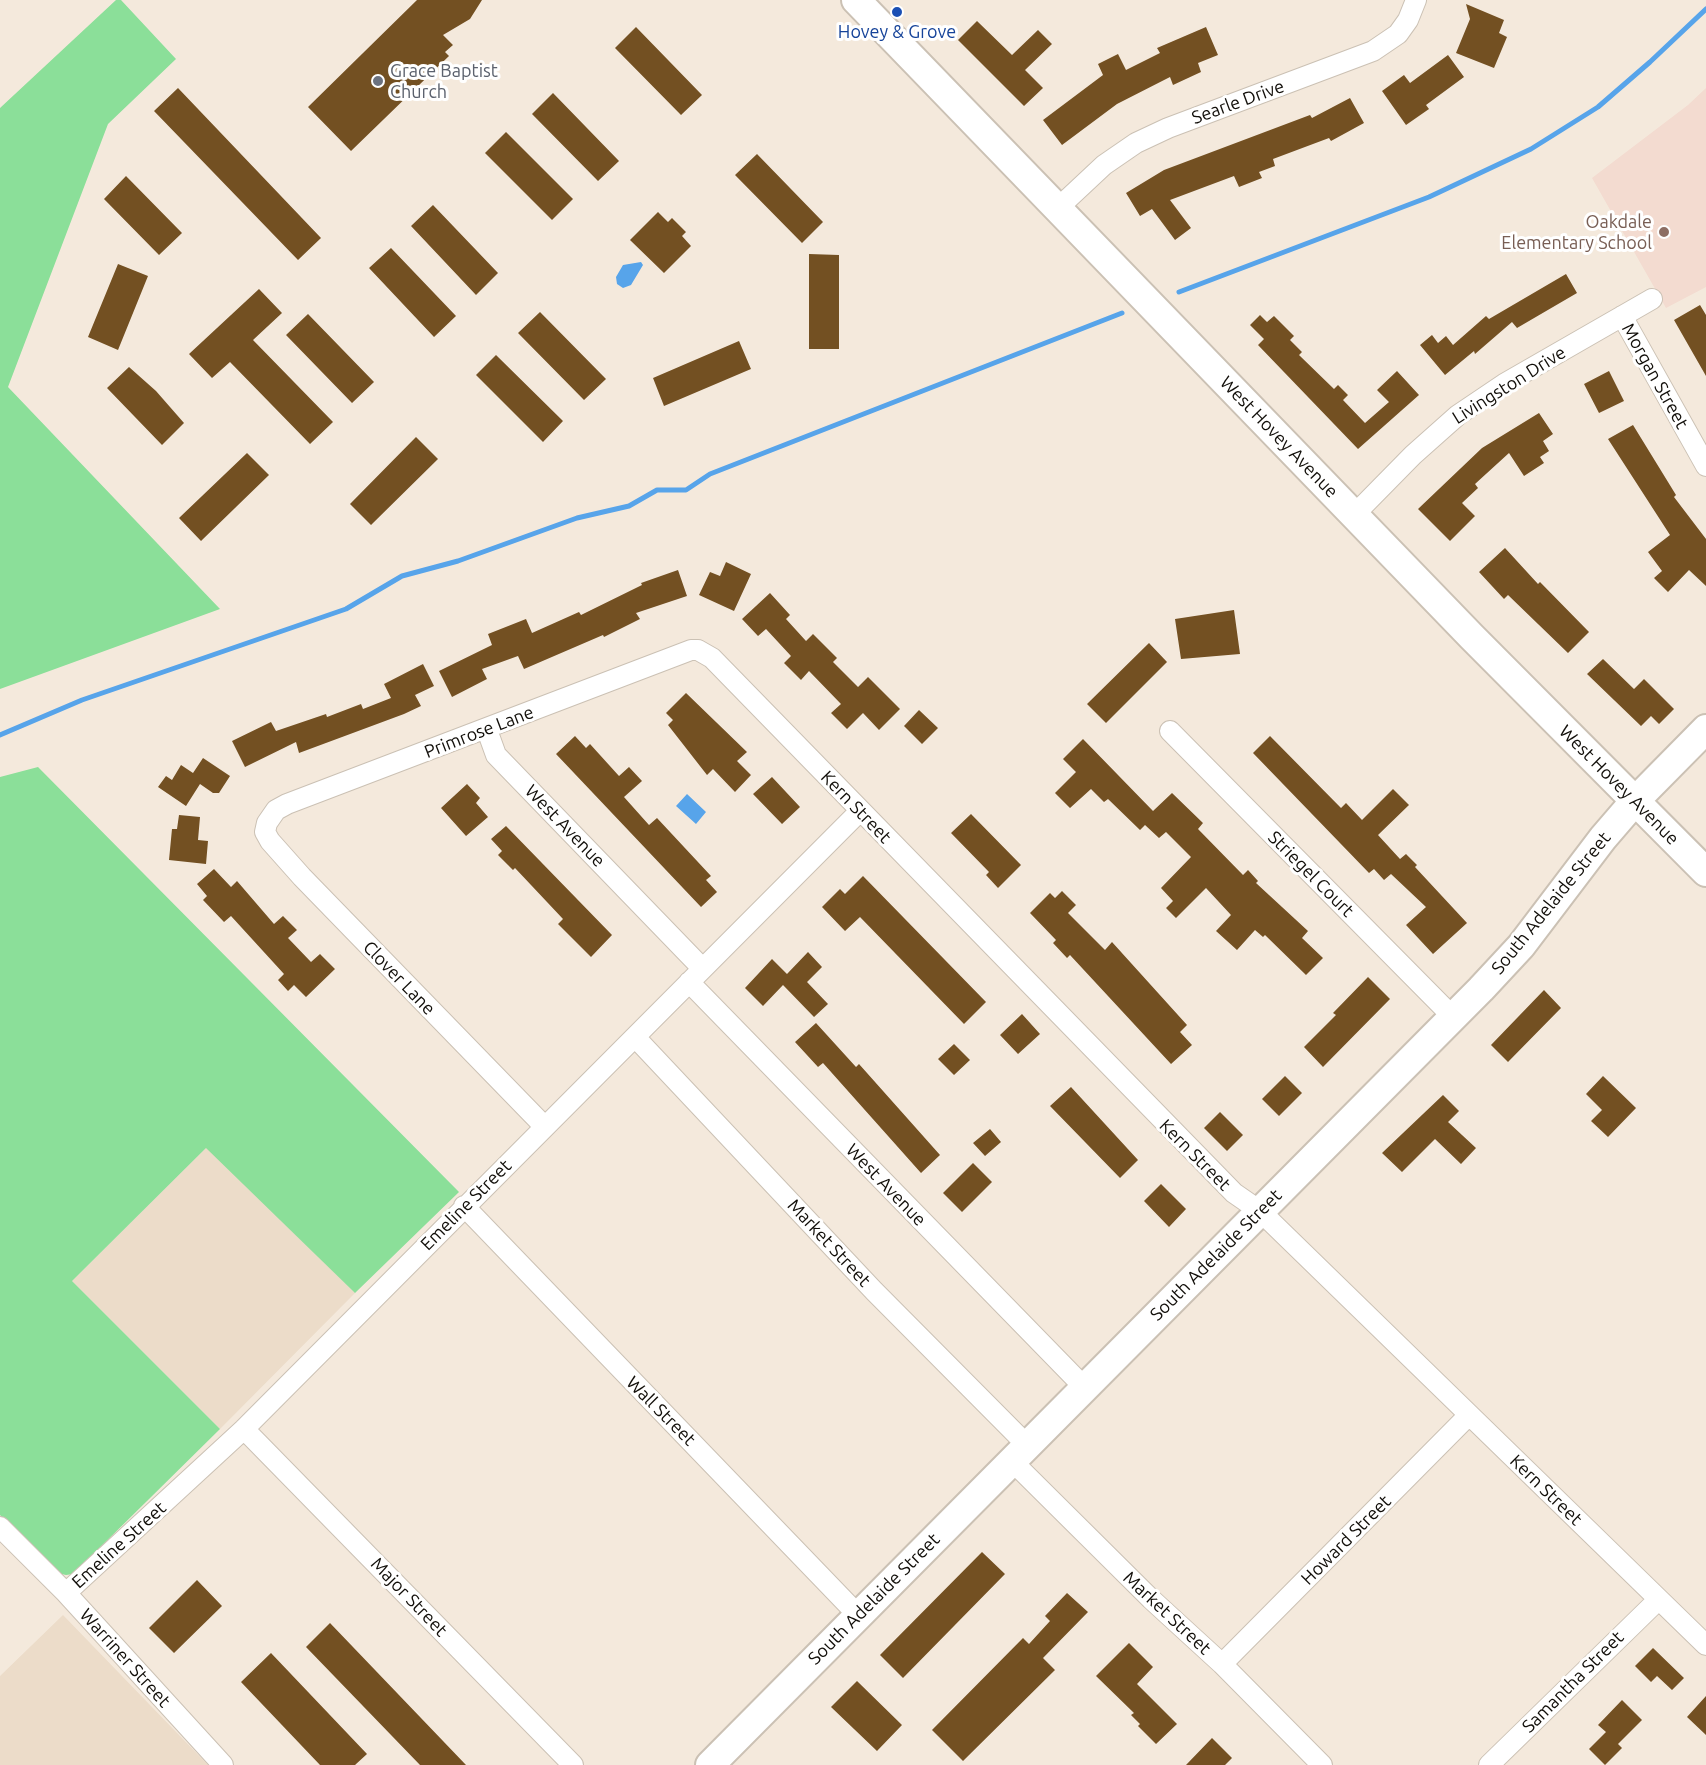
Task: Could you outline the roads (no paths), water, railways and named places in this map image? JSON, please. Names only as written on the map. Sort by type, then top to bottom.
[{"type":"street","name":"West Hovey Avenue","points":[[856,0],[1354,515],[1634,802],[1706,872]]},
{"type":"street","name":"Searle Drive","points":[[1057,209],[1104,165],[1136,143],[1168,128],[1373,51],[1398,34],[1408,20],[1416,0]]},
{"type":"street","name":"Livingston Drive","points":[[1354,515],[1413,455],[1458,415],[1504,384],[1652,299]]},
{"type":"street","name":"Morgan Street","points":[[1622,316],[1706,466]]},
{"type":"street","name":"Primrose Lane","points":[[267,823],[276,810],[287,804],[691,651],[699,650]]},
{"type":"street","name":"Kern Street","points":[[699,650],[712,658],[1158,1119],[1234,1193],[1260,1211],[1706,1645]]},
{"type":"street","name":"South Adelaide Street","points":[[710,1765],[1453,1017],[1521,946],[1603,838],[1634,802],[1706,729]]},
{"type":"street","name":"West Avenue","points":[[487,730],[496,755],[696,975],[1084,1387]]},
{"type":"street","name":"Striegel Court","points":[[1170,731],[1453,1017]]},
{"type":"street","name":"Emeline Street","points":[[66,1593],[244,1429],[860,811]]},
{"type":"street","name":"Clover Lane","points":[[267,823],[265,832],[270,842],[302,877],[545,1127]]},
{"type":"street","name":"Market Street","points":[[635,1037],[874,1291],[1151,1599],[1222,1664],[1322,1765]]},
{"type":"street","name":"Wall Street","points":[[464,1206],[858,1615]]},
{"type":"street","name":"Howard Street","points":[[1222,1664],[1469,1415]]},
{"type":"street","name":"Major Street","points":[[244,1429],[573,1765]]},
{"type":"street","name":"Warriner Street","points":[[0,1527],[66,1593],[223,1765]]},
{"type":"street","name":"Samantha Street","points":[[1489,1765],[1658,1600]]},
{"type":"water","points":[[641,262],[643,265],[631,285],[623,288],[617,284],[616,277],[623,265]]},
{"type":"water","points":[[687,794],[706,812],[696,824],[676,806]]},
{"type":"waterway","points":[[1179,292],[1429,197],[1531,149],[1598,107],[1706,9]]},
{"type":"waterway","points":[[0,735],[82,700],[346,609],[402,576],[458,561],[577,518],[629,506],[657,490],[686,490],[710,474],[1122,313]]},
{"type":"place","name":"Hovey & Grove","points":[[897,12]]},
{"type":"place","name":"Grace Baptist Church","points":[[378,81]]},
{"type":"place","name":"Oakdale Elementary School","points":[[1664,232]]}]
